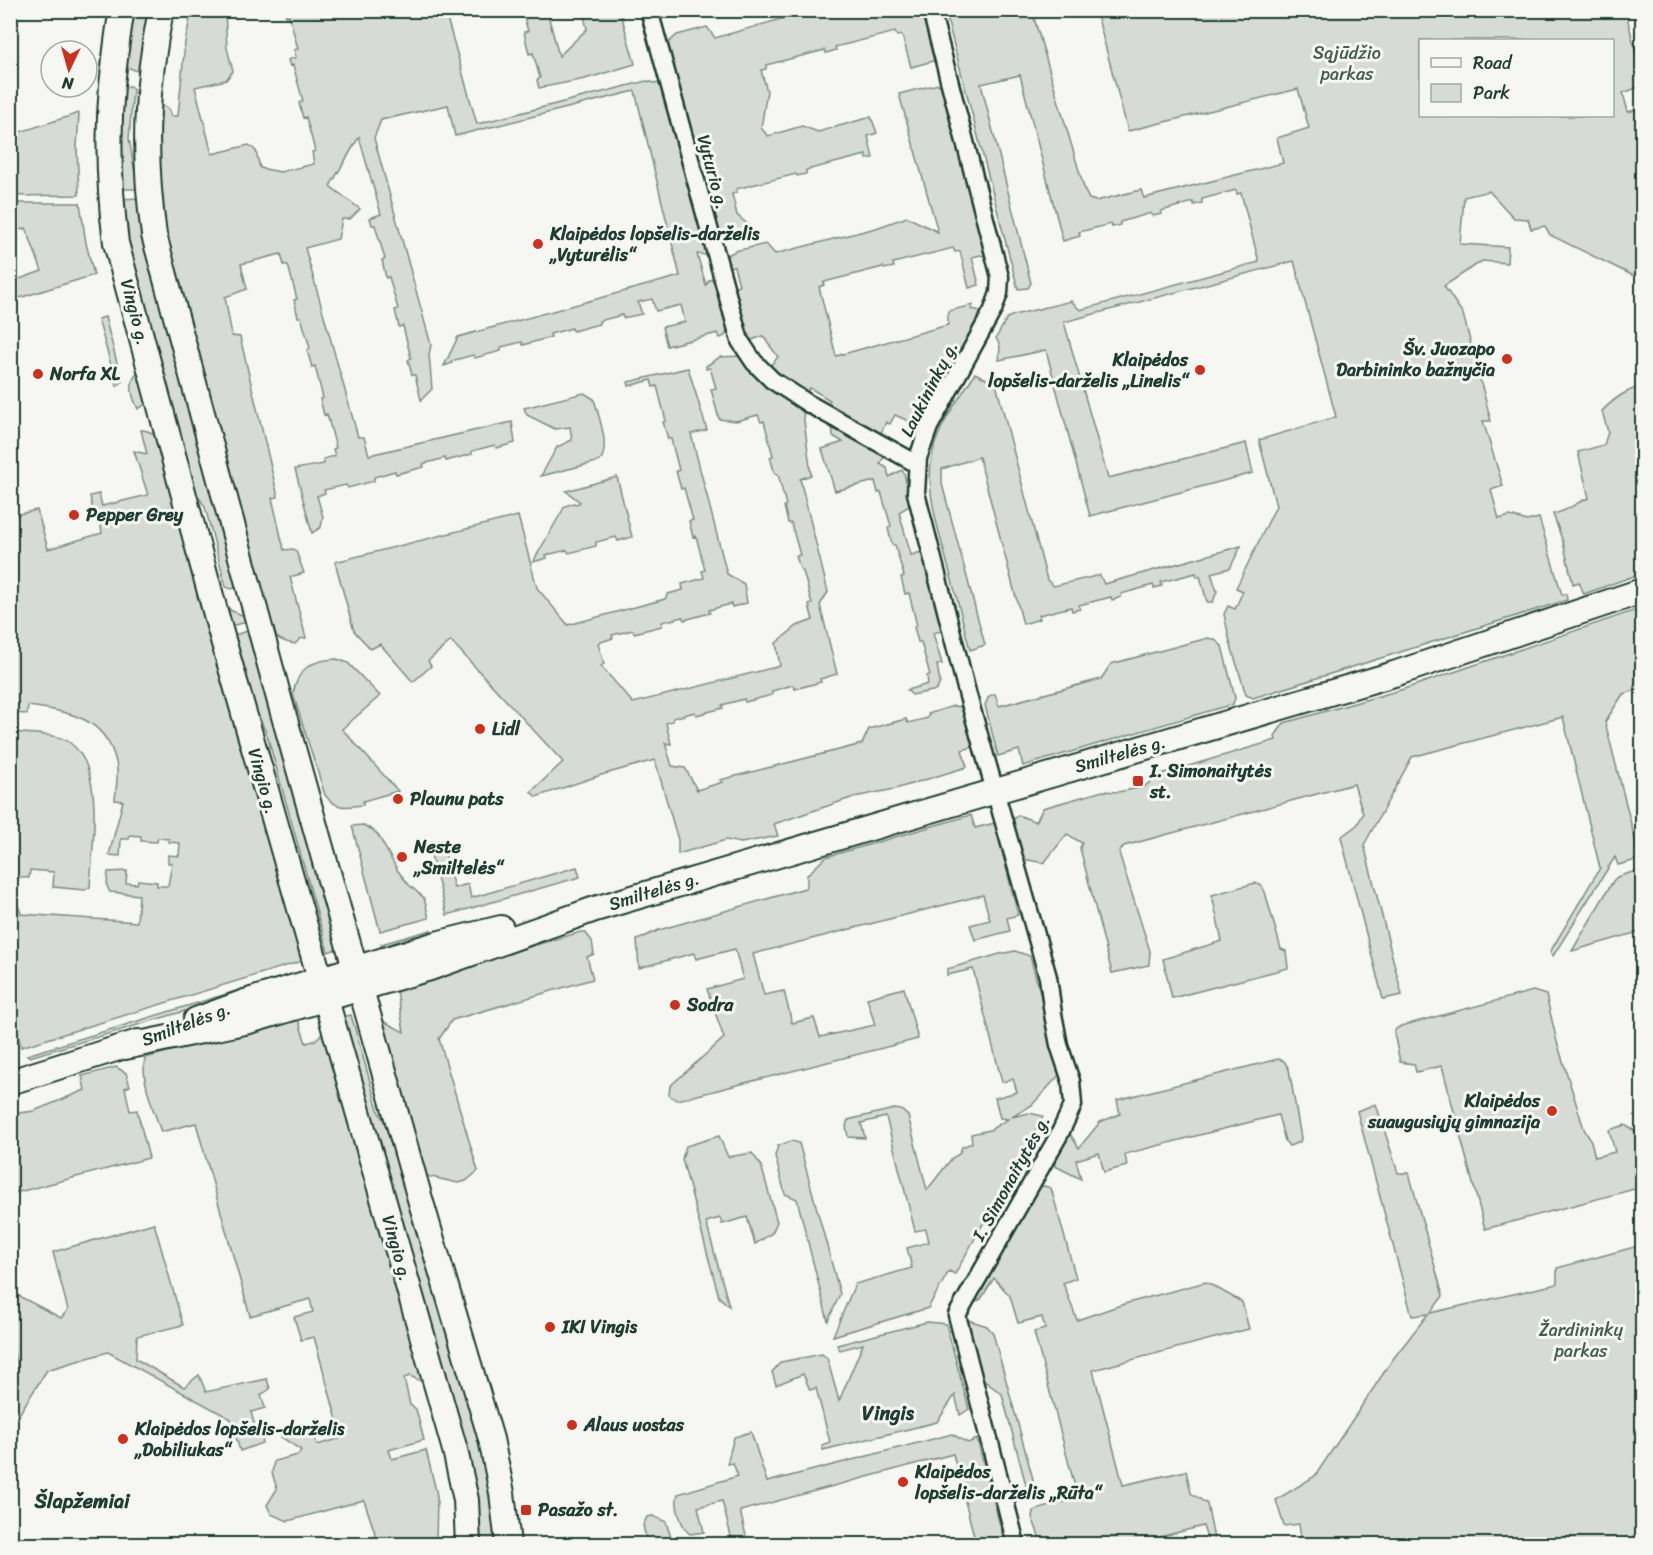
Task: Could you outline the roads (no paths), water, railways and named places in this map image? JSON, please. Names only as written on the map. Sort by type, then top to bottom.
[{"type":"main road","name":"Vingio g.","points":[[122,10],[112,85],[108,155],[116,243],[207,584],[455,1450],[466,1500],[468,1545]]},
{"type":"main road","name":"Vingio g.","points":[[161,10],[148,91],[146,156],[148,194],[154,235],[357,979],[490,1439],[502,1493],[508,1545]]},
{"type":"main road","points":[[112,85],[126,81],[136,82],[148,91]]},
{"type":"main road","points":[[207,584],[223,595],[232,596],[249,589]]},
{"type":"main road","name":"Smiltelės g.","points":[[10,1082],[125,1047],[249,1021],[322,989],[357,979],[440,943],[595,909],[996,789],[1394,674],[1642,591]]},
{"type":"street","name":"Vyturio g.","points":[[649,10],[740,341],[754,362],[772,380],[809,404],[917,464]]},
{"type":"street","name":"Laukininkų g.","points":[[931,10],[1000,277],[999,293],[993,310],[928,427],[917,464],[916,493],[968,696],[996,789]]},
{"type":"street","name":"I. Simonaitytės g.","points":[[996,789],[1048,976],[1059,1045],[1071,1081],[1072,1105],[1059,1135],[957,1315],[1016,1545]]},
{"type":"place","name":"Klaipėdos lopšelis-darželis „Vyturėlis“","points":[[538,244]]},
{"type":"place","name":"Šv. Juozapo Darbininko bažnyčia","points":[[1507,359]]},
{"type":"place","name":"Klaipėdos lopšelis-darželis „Linelis“","points":[[1200,370]]},
{"type":"place","name":"Norfa XL","points":[[38,374]]},
{"type":"place","name":"Pepper Grey","points":[[74,515]]},
{"type":"place","name":"Lidl","points":[[480,729]]},
{"type":"place","name":"I. Simonaitytės st.","points":[[1138,781]]},
{"type":"place","name":"Plaunu pats","points":[[398,799]]},
{"type":"place","name":"Neste „Smiltelės“","points":[[402,857]]},
{"type":"place","name":"Sodra","points":[[675,1005]]},
{"type":"place","name":"Klaipėdos suaugusiųjų gimnazija","points":[[1552,1111]]},
{"type":"place","name":"IKI Vingis","points":[[550,1327]]},
{"type":"place","name":"Alaus uostas","points":[[572,1425]]},
{"type":"place","name":"Klaipėdos lopšelis-darželis „Dobiliukas“","points":[[123,1439]]},
{"type":"place","name":"Klaipėdos lopšelis-darželis „Rūta“","points":[[903,1482]]},
{"type":"place","name":"Pasažo st.","points":[[526,1510]]},
{"type":"district","name":"Vingis","points":[[888,1413]]},
{"type":"district","name":"Šlapžemiai","points":[[82,1501]]},
{"type":"park label","name":"Sąjūdžio parkas","points":[[1347,63]]},
{"type":"park label","name":"Žardininkų parkas","points":[[1581,1340]]}]
